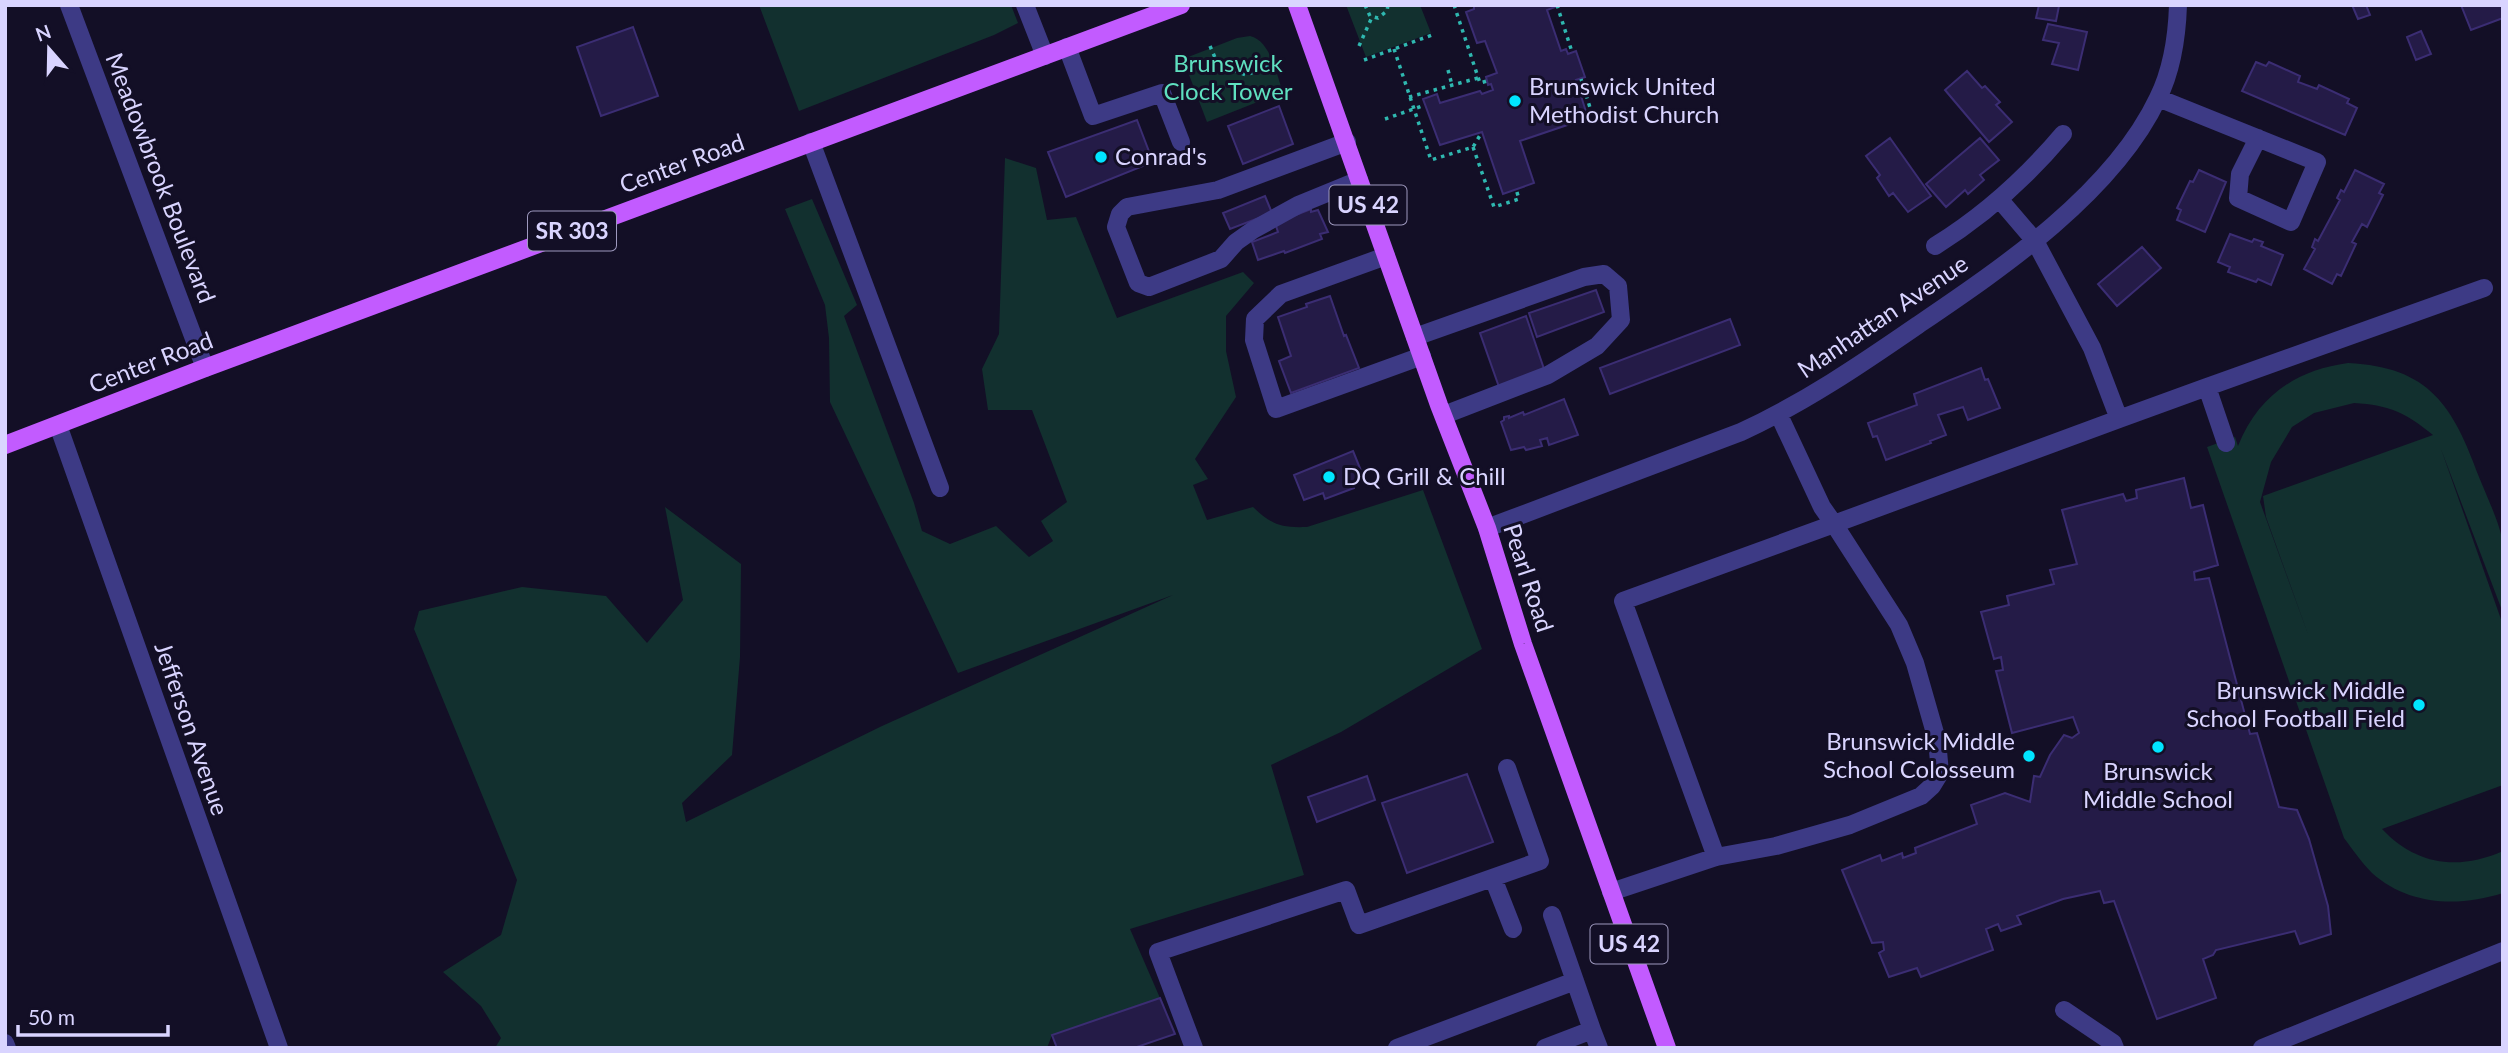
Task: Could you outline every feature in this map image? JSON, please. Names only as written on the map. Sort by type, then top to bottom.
[{"type":"main road","name":"Center Road","points":[[5,445],[1181,5]]},
{"type":"main road","name":"Pearl Road","points":[[1297,5],[1415,337],[1487,528],[1523,644],[1667,1048]]},
{"type":"street","name":"Meadowbrook Boulevard","points":[[69,5],[205,368]]},
{"type":"street","points":[[1025,5],[1045,55]]},
{"type":"street","name":"Manhattan Avenue","points":[[1487,528],[1741,432],[1779,415],[1890,345],[2035,241],[2090,191],[2138,132],[2158,98],[2174,48],[2178,5]]},
{"type":"street","points":[[1067,47],[1093,116],[1162,93],[1181,142]]},
{"type":"street","points":[[2158,98],[2258,138],[2317,162],[2291,222],[2238,198],[2240,174],[2258,138]]},
{"type":"street","points":[[1935,246],[2000,200],[2034,169],[2063,134]]},
{"type":"street","points":[[811,142],[940,488]]},
{"type":"street","points":[[1346,142],[1218,190],[1127,207],[1120,214],[1116,227],[1138,284],[1149,287],[1221,259],[1236,242],[1253,230],[1298,205],[1359,180]]},
{"type":"street","points":[[2000,200],[2035,241],[2092,348],[2119,419]]},
{"type":"street","points":[[1386,256],[1281,294],[1255,319],[1254,340],[1276,409],[1422,356]]},
{"type":"street","points":[[1415,337],[1584,277],[1604,274],[1618,286],[1621,320],[1597,346],[1548,375],[1444,415]]},
{"type":"street","points":[[1716,857],[1623,601],[2484,288]]},
{"type":"street","points":[[2207,387],[2226,443]]},
{"type":"street","points":[[1611,892],[1716,857],[1776,846],[1850,825],[1922,796],[1933,786],[1940,773],[1937,740],[1931,717],[1915,663],[1899,625],[1822,507],[1779,415]]},
{"type":"street","name":"Jefferson Avenue","points":[[58,425],[279,1048]]},
{"type":"street","points":[[1194,1048],[1158,952],[1346,890],[1359,925],[1540,861],[1507,768]]},
{"type":"street","points":[[1493,878],[1513,929]]},
{"type":"street","points":[[1552,915],[1599,1048]]},
{"type":"street","points":[[2262,1048],[2503,951]]},
{"type":"street","points":[[1397,1048],[1576,981]]},
{"type":"street","points":[[2064,1010],[2113,1043],[2115,1048]]},
{"type":"street","points":[[1545,1048],[1592,1030]]},
{"type":"path","points":[[1365,5],[1367,13],[1381,17],[1390,13],[1388,5]]},
{"type":"path","points":[[1454,5],[1480,83],[1487,81]]},
{"type":"path","points":[[1557,5],[1573,52]]},
{"type":"path","points":[[1359,46],[1372,16]]},
{"type":"path","points":[[1364,60],[1432,35]]},
{"type":"path","points":[[1210,46],[1216,60],[1227,66],[1228,71],[1234,70],[1246,75],[1275,64]]},
{"type":"path","points":[[1394,49],[1431,160],[1473,147],[1482,132]]},
{"type":"path","points":[[1448,70],[1452,85]]},
{"type":"path","points":[[1409,96],[1478,78]]},
{"type":"path","points":[[1581,79],[1593,117]]},
{"type":"path","points":[[1385,119],[1426,105]]},
{"type":"path","points":[[1473,147],[1494,207],[1519,199],[1516,190]]},
{"type":"green space","points":[[759,5],[1011,5],[1018,23],[994,35],[799,111]]},
{"type":"green space","points":[[1346,5],[1420,5],[1431,33],[1366,57]]},
{"type":"green space","name":"Brunswick Clock Tower","points":[[1250,36],[1263,44],[1268,51],[1283,92],[1207,122],[1183,59],[1237,38]]},
{"type":"green space","points":[[1005,158],[1036,168],[1047,220],[1076,217],[1117,318],[1243,272],[1254,283],[1226,316],[1226,351],[1236,397],[1195,459],[1208,479],[1193,485],[1207,520],[1253,507],[1277,524],[1307,527],[1423,490],[1482,649],[1341,732],[1271,765],[1304,875],[1130,929],[1160,998],[1052,1035],[1047,1048],[495,1048],[501,1038],[481,1006],[443,972],[501,935],[517,880],[414,629],[419,611],[522,587],[606,596],[647,643],[683,600],[665,507],[741,564],[740,657],[732,755],[682,803],[686,822],[882,726],[1173,595],[958,673],[830,402],[829,338],[825,305],[785,209],[812,199],[857,305],[844,316],[922,531],[950,544],[996,526],[1029,557],[1053,541],[1041,521],[1067,502],[1032,410],[988,410],[982,369],[999,334]]},
{"type":"green space","name":"Brunswick Middle School Football Field","points":[[2348,363],[2376,366],[2419,382],[2435,395],[2459,430],[2497,522],[2504,554],[2503,613],[2441,449],[2503,625],[2503,785],[2382,829],[2409,850],[2438,861],[2470,861],[2503,851],[2503,893],[2452,902],[2418,898],[2386,884],[2372,873],[2344,838],[2207,447],[2235,437],[2238,446],[2256,413],[2281,388],[2312,372]],"holes":[[[2354,403],[2397,412],[2433,435],[2263,496],[2266,517],[2309,637],[2260,502],[2271,462],[2292,427],[2314,413]]]},
{"type":"building","name":"Brunswick United Methodist Church","points":[[1555,5],[1547,10],[1561,51],[1566,49],[1568,54],[1576,51],[1585,77],[1576,80],[1588,118],[1520,141],[1534,183],[1503,194],[1482,132],[1440,145],[1423,99],[1437,94],[1440,103],[1480,91],[1482,94],[1493,90],[1486,77],[1497,73],[1485,41],[1477,43],[1466,12],[1474,9],[1474,6]]},
{"type":"building","points":[[2039,5],[2059,6],[2056,21],[2036,18]]},
{"type":"building","points":[[2352,5],[2366,5],[2370,15],[2358,19]]},
{"type":"building","points":[[2461,5],[2503,5],[2503,18],[2471,30]]},
{"type":"building","points":[[2048,24],[2087,32],[2078,70],[2052,64],[2059,43],[2043,40]]},
{"type":"building","points":[[633,27],[658,96],[601,116],[577,47]]},
{"type":"building","points":[[2421,31],[2431,54],[2416,60],[2407,37]]},
{"type":"building","points":[[2256,62],[2266,66],[2269,62],[2300,76],[2298,82],[2317,89],[2319,85],[2349,99],[2347,103],[2357,108],[2345,135],[2242,91]]},
{"type":"building","points":[[1967,71],[1982,88],[1985,86],[2000,102],[1996,105],[2012,122],[1989,142],[1945,90]]},
{"type":"building","points":[[1279,106],[1293,144],[1243,164],[1228,126]]},
{"type":"building","name":"Conrad's","points":[[1137,120],[1153,162],[1066,197],[1048,152]]},
{"type":"building","points":[[1890,138],[1931,196],[1908,212],[1893,193],[1889,196],[1877,178],[1880,175],[1866,156]]},
{"type":"building","points":[[1980,138],[1999,160],[1980,175],[1984,180],[1968,194],[1965,190],[1946,207],[1926,184]]},
{"type":"building","points":[[2199,170],[2226,182],[2205,232],[2177,220],[2181,210],[2177,208],[2190,181],[2193,182]]},
{"type":"building","points":[[2355,170],[2384,184],[2379,193],[2383,195],[2367,227],[2362,224],[2352,242],[2356,244],[2341,276],[2337,274],[2332,284],[2304,269],[2315,249],[2312,247],[2315,239],[2318,241],[2340,200],[2337,198],[2341,190],[2344,192]]},
{"type":"building","points":[[1265,196],[1272,213],[1230,229],[1223,213]]},
{"type":"building","points":[[1311,209],[1311,212],[1318,210],[1328,232],[1320,234],[1322,239],[1258,260],[1252,242],[1278,232],[1275,223]]},
{"type":"building","points":[[2230,234],[2252,242],[2254,239],[2263,242],[2261,246],[2283,255],[2271,285],[2228,272],[2230,267],[2218,262]]},
{"type":"building","points":[[2142,247],[2161,268],[2117,306],[2098,284]]},
{"type":"building","points":[[1596,290],[1604,312],[1537,337],[1529,313]]},
{"type":"building","points":[[1330,296],[1359,368],[1291,393],[1279,361],[1291,356],[1278,317]]},
{"type":"building","points":[[1526,316],[1544,369],[1499,387],[1480,333]]},
{"type":"building","points":[[1730,319],[1740,345],[1610,394],[1600,368]]},
{"type":"building","points":[[1981,368],[2000,408],[1968,420],[1963,407],[1938,415],[1946,435],[1886,460],[1877,436],[1873,437],[1868,423],[1917,405],[1914,394]]},
{"type":"building","points":[[1564,399],[1578,435],[1549,445],[1547,438],[1540,440],[1542,446],[1511,450],[1501,422],[1504,417],[1509,418],[1523,412],[1524,415]]},
{"type":"building","name":"DQ Grill & Chill","points":[[1353,451],[1364,478],[1353,483],[1354,488],[1325,499],[1323,493],[1304,500],[1294,475]]},
{"type":"building","name":"Brunswick Middle School","points":[[2184,478],[2191,508],[2203,505],[2218,565],[2194,572],[2195,580],[2209,578],[2250,734],[2257,733],[2279,807],[2297,810],[2309,839],[2328,906],[2331,934],[2300,944],[2295,931],[2216,950],[2213,955],[2203,959],[2216,998],[2157,1019],[2114,901],[2104,903],[2100,891],[2063,899],[2017,916],[2021,924],[2001,931],[1998,924],[1986,929],[1993,950],[1921,977],[1917,968],[1889,977],[1879,953],[1884,950],[1883,942],[1872,943],[1842,870],[1880,855],[1882,861],[1902,853],[1903,858],[1916,853],[1915,848],[1977,824],[1971,805],[2005,793],[2030,802],[2034,776],[2040,777],[2050,755],[2064,735],[2072,738],[2079,733],[2073,717],[2012,733],[1996,671],[2003,670],[2001,657],[1994,659],[1981,612],[2009,605],[2007,596],[2054,584],[2050,570],[2077,564],[2062,510],[2123,494],[2126,501],[2137,498],[2136,490]]},
{"type":"building","points":[[1467,774],[1493,842],[1407,873],[1382,803]]},
{"type":"building","points":[[1367,776],[1375,800],[1317,822],[1308,797]]},
{"type":"building","points":[[1160,998],[1175,1034],[1134,1048],[1057,1048],[1052,1035]]},
{"type":"place","name":"Brunswick United Methodist Church","points":[[1515,101]]},
{"type":"place","name":"Conrad's","points":[[1101,157]]},
{"type":"place","name":"DQ Grill & Chill","points":[[1329,477]]},
{"type":"place","name":"Brunswick Middle School Football Field","points":[[2419,705]]},
{"type":"place","name":"Brunswick Middle School","points":[[2158,747]]},
{"type":"place","name":"Brunswick Middle School Colosseum","points":[[2029,756]]}]
